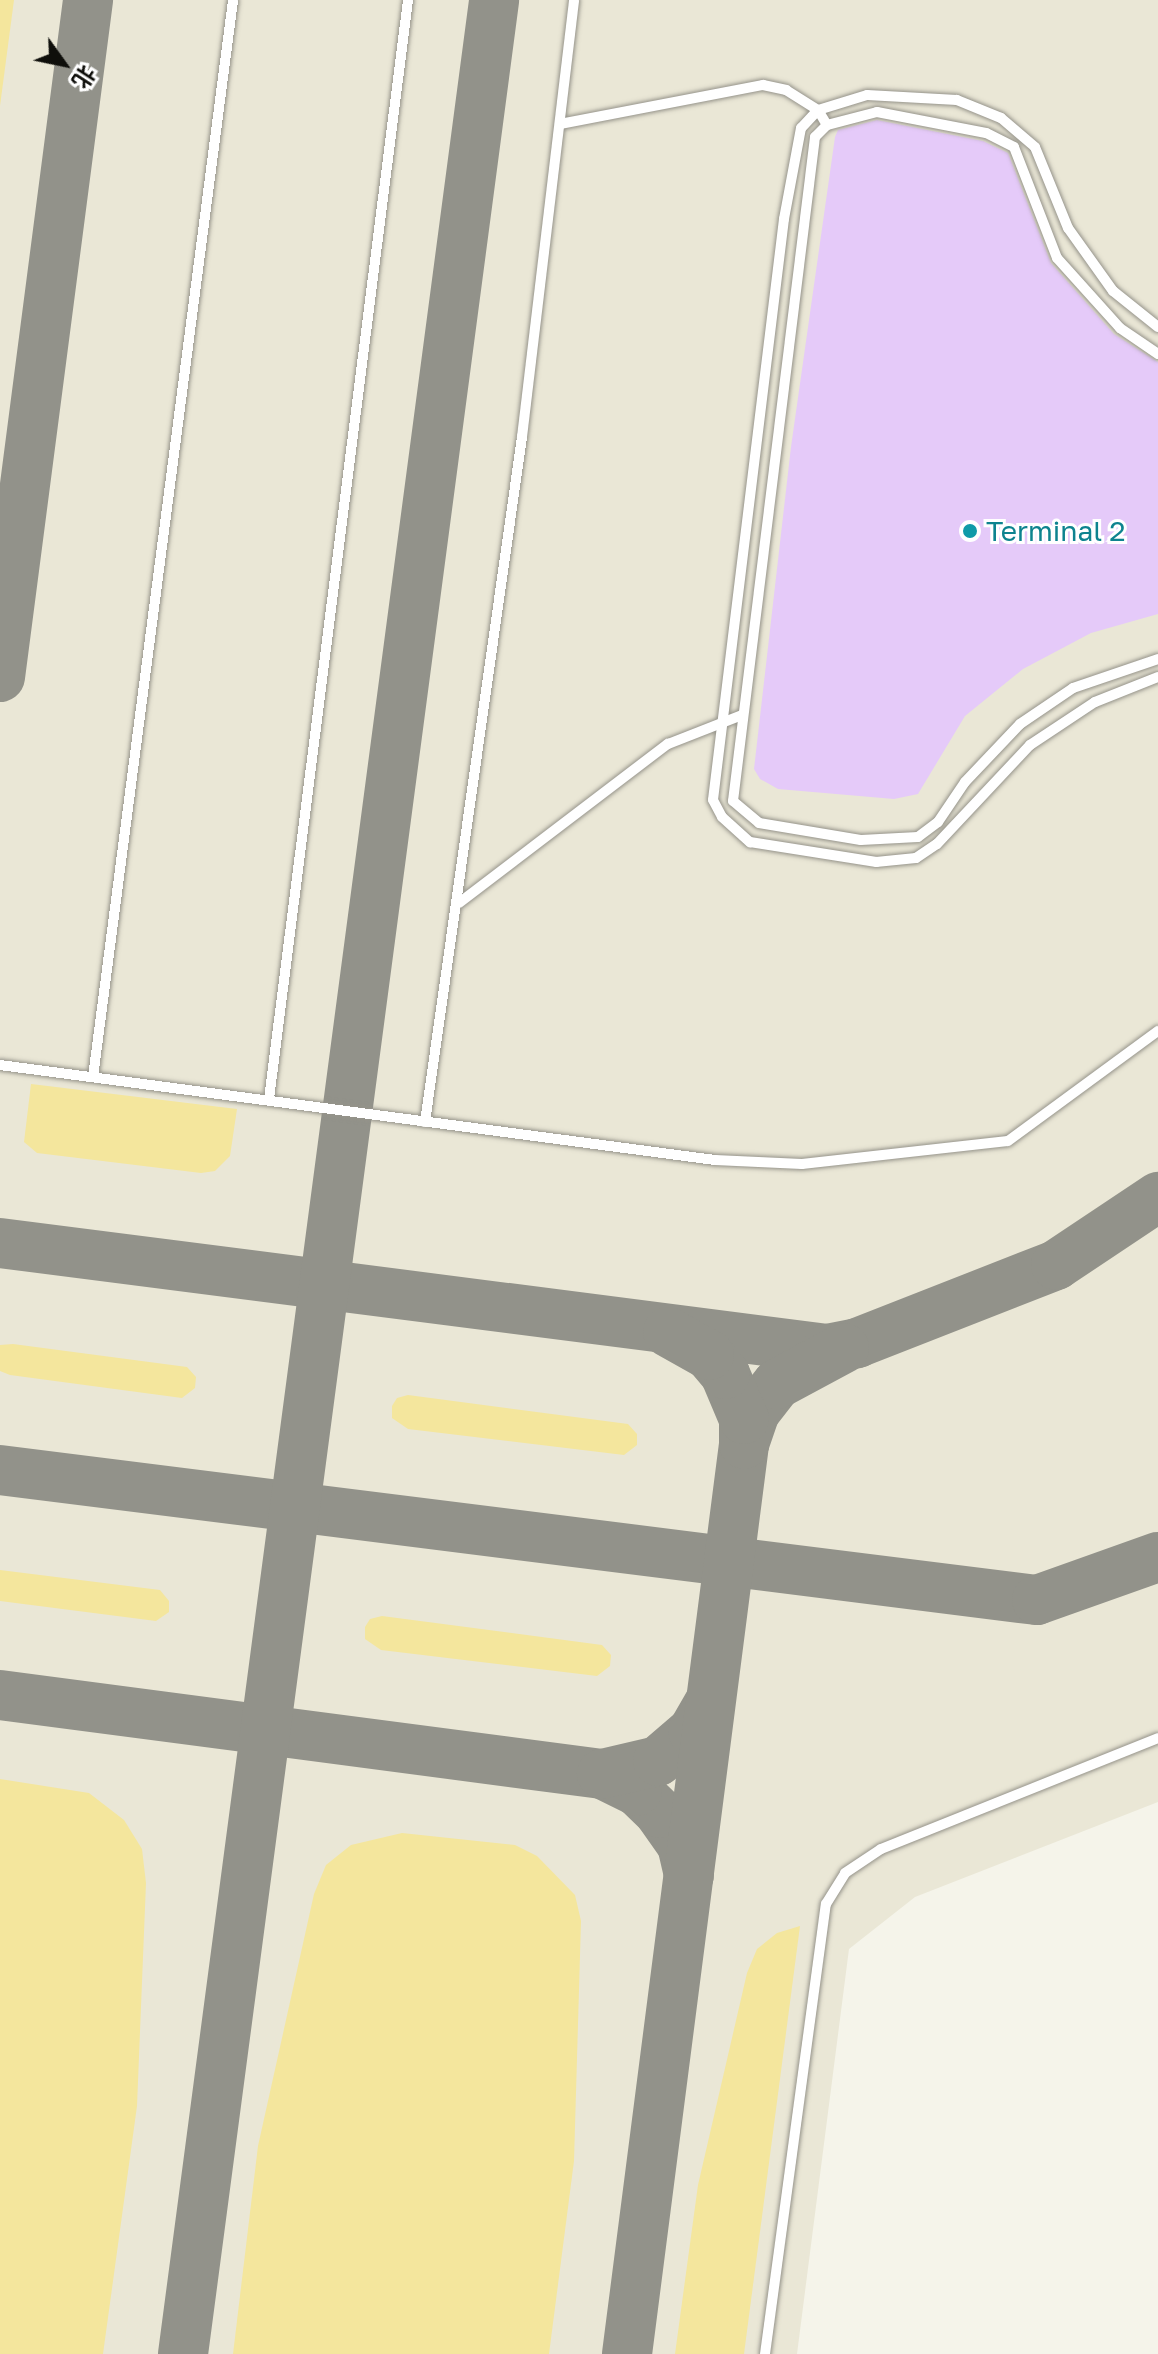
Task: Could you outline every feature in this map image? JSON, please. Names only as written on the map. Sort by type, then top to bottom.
[{"type":"lane","points":[[93,1077],[233,0]]},
{"type":"lane","points":[[269,1099],[408,0]]},
{"type":"lane","points":[[425,1122],[459,903],[574,0]]},
{"type":"lane","points":[[560,124],[763,85],[786,90],[818,110],[827,125]]},
{"type":"lane","points":[[1158,327],[1113,291],[1068,228],[1035,147],[1001,118],[957,100],[867,95],[818,110],[801,128],[784,219],[713,800],[722,817],[750,842],[876,862],[916,858],[937,844],[1030,745],[1095,702],[1158,677]]},
{"type":"lane","points":[[1158,354],[1120,328],[1057,258],[1014,147],[986,133],[877,112],[827,125],[815,137],[733,801],[759,823],[861,840],[918,837],[938,822],[965,782],[1020,724],[1073,688],[1158,659]]},
{"type":"lane","points":[[459,903],[668,744],[723,719],[742,715]]},
{"type":"lane","points":[[0,1065],[762,1164],[989,1146],[1033,1128],[1158,1031]]},
{"type":"lane","points":[[765,2354],[826,1904],[845,1873],[881,1849],[1158,1738]]},
{"type":"shaded area","points":[[0,0],[1158,0],[1158,1802],[915,1897],[849,1949],[797,2354],[0,2354]]},
{"type":"shaded area","points":[[0,0],[14,0],[0,106]]},
{"type":"shaded area","points":[[31,1084],[237,1109],[230,1156],[215,1171],[201,1173],[37,1153],[24,1142]]},
{"type":"shaded area","points":[[13,1344],[187,1367],[196,1377],[195,1388],[182,1398],[10,1375],[0,1371],[0,1345]]},
{"type":"shaded area","points":[[408,1395],[628,1424],[637,1434],[637,1445],[624,1455],[408,1429],[392,1418],[392,1406],[397,1398]]},
{"type":"shaded area","points":[[0,1570],[160,1590],[169,1601],[169,1612],[156,1621],[0,1601]]},
{"type":"shaded area","points":[[382,1616],[602,1645],[611,1655],[610,1666],[597,1676],[381,1650],[365,1639],[365,1627],[370,1619]]},
{"type":"shaded area","points":[[0,1779],[89,1793],[124,1820],[142,1849],[146,1883],[137,2106],[103,2354],[0,2354]]},
{"type":"shaded area","points":[[402,1833],[515,1845],[537,1856],[575,1895],[581,1921],[574,2161],[549,2354],[233,2354],[258,2146],[314,1894],[326,1865],[351,1845]]},
{"type":"shaded area","points":[[800,1926],[744,2354],[675,2354],[698,2185],[747,1973],[757,1949],[777,1933]]},
{"type":"building","name":"Terminal 2","points":[[877,120],[983,141],[1008,153],[1051,263],[1114,334],[1158,362],[1158,614],[1091,633],[1023,669],[965,716],[918,794],[894,799],[778,789],[760,779],[754,769],[791,447],[835,137],[838,130]]},
{"type":"taxiway","points":[[0,677],[88,0]]},
{"type":"taxiway","points":[[183,2354],[494,0]]},
{"type":"taxiway","points":[[0,1243],[827,1349],[857,1343],[1056,1265],[1158,1197]]},
{"type":"taxiway","points":[[627,2354],[744,1444],[744,1419],[725,1374],[709,1355],[668,1332]]},
{"type":"taxiway","points":[[744,1444],[755,1412],[777,1384],[844,1348]]},
{"type":"taxiway","points":[[0,1470],[1037,1600],[1158,1557]]},
{"type":"taxiway","points":[[0,1695],[602,1774]]},
{"type":"taxiway","points":[[689,1875],[682,1845],[660,1813],[637,1791],[602,1774],[658,1761],[693,1731],[710,1701]]},
{"type":"place","name":"Terminal 2","points":[[970,531]]}]
